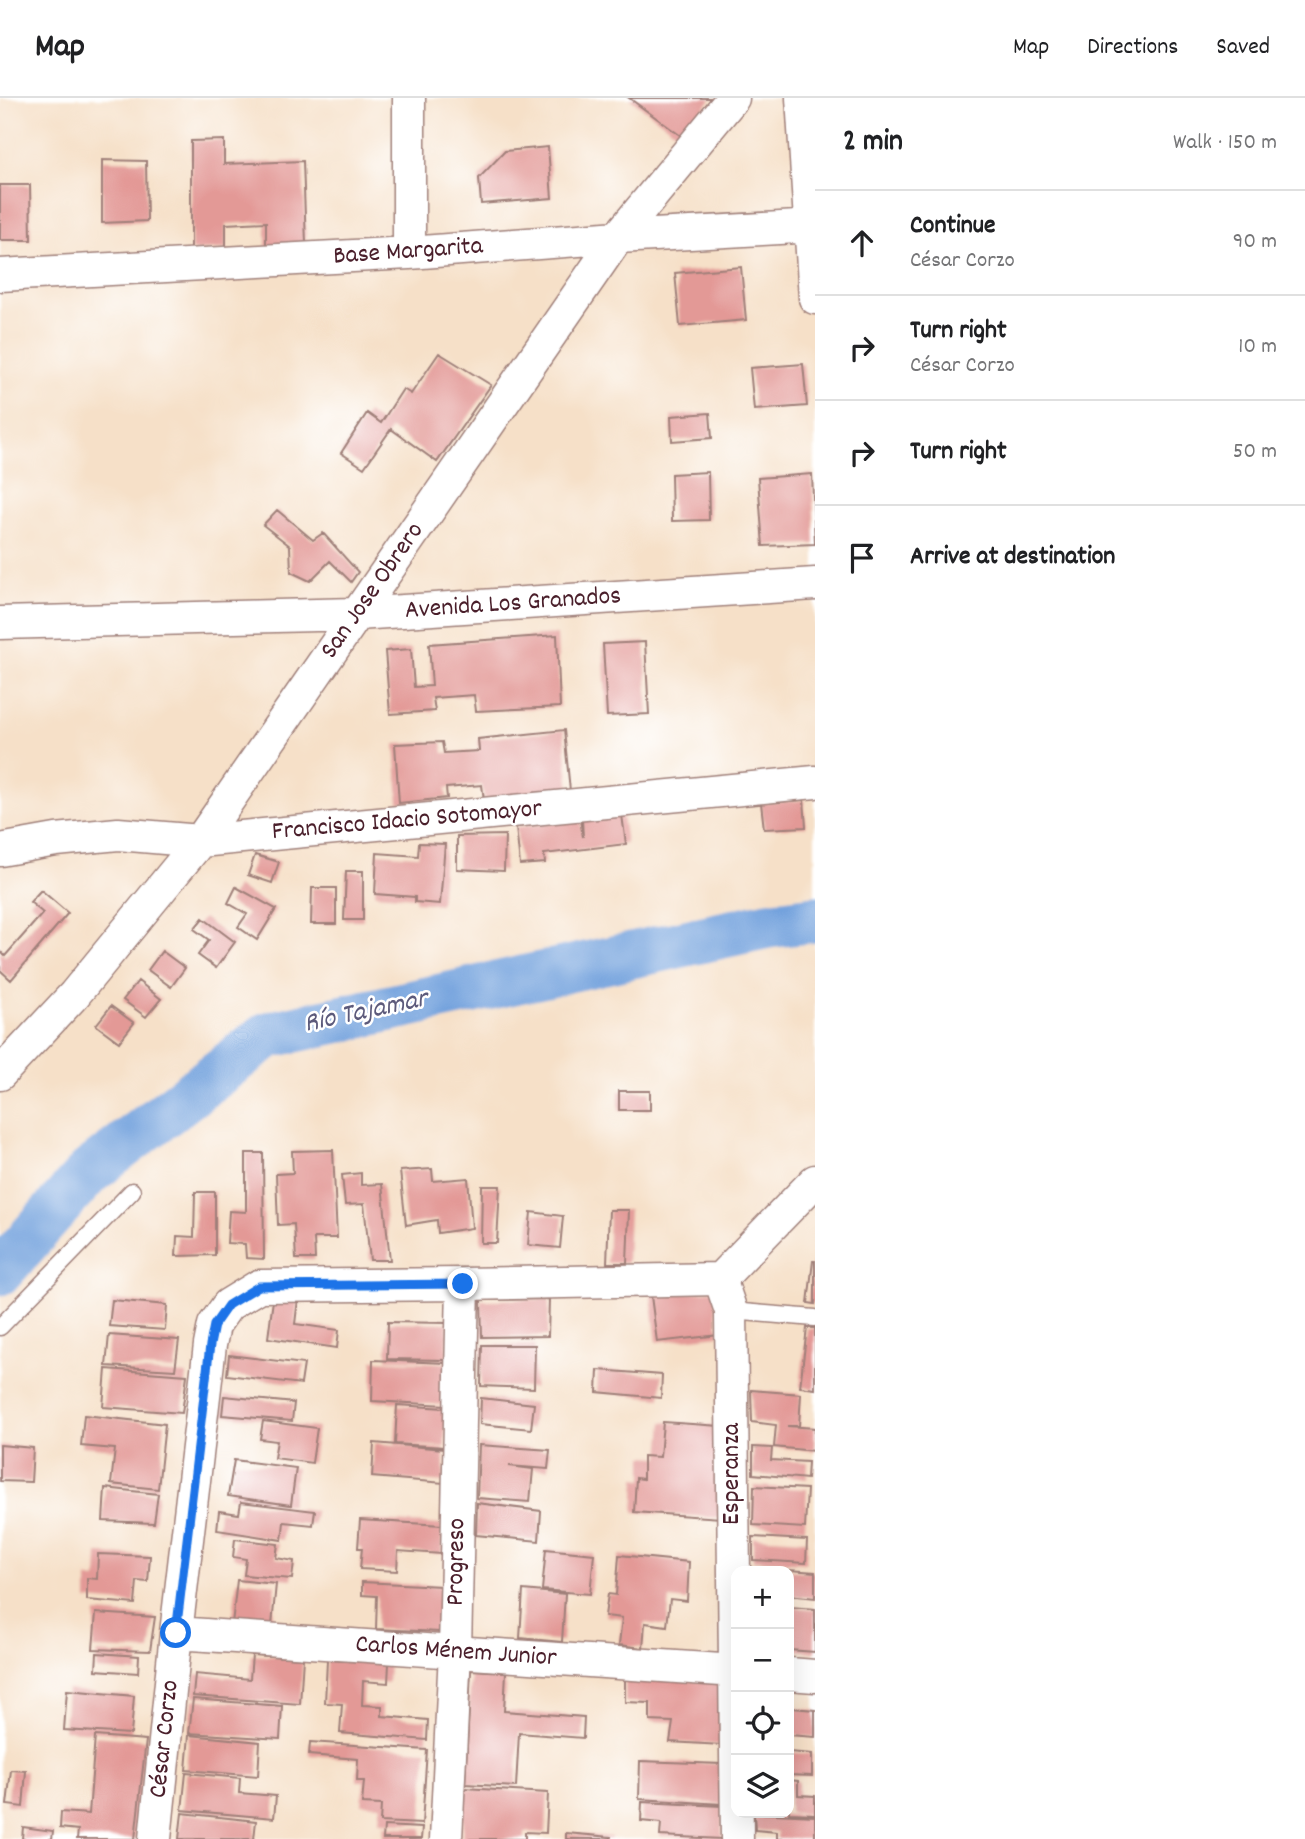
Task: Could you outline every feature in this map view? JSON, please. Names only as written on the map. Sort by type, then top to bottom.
[{"type":"street","points":[[409,98],[409,253]]},
{"type":"street","name":"San Jose Obrero","points":[[0,1074],[74,995],[200,841],[618,237],[733,98]]},
{"type":"street","points":[[802,98],[815,298]]},
{"type":"street","name":"Base Margarita","points":[[0,275],[409,253],[618,237],[812,227]]},
{"type":"street","name":"Avenida Los Granados","points":[[0,623],[357,614],[815,584]]},
{"type":"street","name":"Francisco Idacio Sotomayor","points":[[0,850],[56,840],[118,834],[200,841],[815,782]]},
{"type":"street","points":[[463,1284],[720,1279],[815,1181]]},
{"type":"street","name":"Esperanza","points":[[720,1279],[731,1311],[735,1629]]},
{"type":"street","name":"César Corzo","points":[[155,1839],[176,1633],[214,1325],[228,1305],[259,1286],[463,1284]]},
{"type":"street","name":"Progreso","points":[[446,1839],[456,1651],[463,1284]]},
{"type":"street","name":"Carlos Ménem Junior","points":[[176,1633],[731,1671]]},
{"type":"street","points":[[794,1674],[815,1676]]},
{"type":"street","name":"Esperanza","points":[[735,1692],[737,1839]]},
{"type":"lane","points":[[0,1327],[132,1191]]},
{"type":"lane","points":[[731,1311],[815,1318]]},
{"type":"building","points":[[629,98],[712,98],[681,136]]},
{"type":"building","points":[[224,140],[224,164],[303,161],[306,244],[266,247],[266,222],[226,224],[226,249],[191,251],[191,141]]},
{"type":"building","points":[[548,147],[552,198],[481,204],[479,178],[505,151]]},
{"type":"building","points":[[102,160],[146,161],[147,221],[102,223]]},
{"type":"building","points":[[0,185],[30,185],[31,240],[0,240]]},
{"type":"building","points":[[741,267],[746,320],[680,326],[675,273]]},
{"type":"building","points":[[439,353],[491,385],[437,462],[391,429],[364,468],[341,453],[367,413],[381,423],[403,389],[411,394]]},
{"type":"building","points":[[803,364],[807,406],[754,410],[750,368]]},
{"type":"building","points":[[710,413],[712,438],[672,441],[671,416]]},
{"type":"building","points":[[708,472],[709,520],[672,521],[671,474]]},
{"type":"building","points":[[812,474],[815,544],[763,546],[758,478]]},
{"type":"building","points":[[277,510],[313,540],[323,533],[358,572],[351,582],[330,561],[310,581],[291,572],[290,546],[263,525]]},
{"type":"building","points":[[557,635],[560,707],[476,711],[474,695],[433,698],[435,711],[390,714],[385,651],[411,649],[414,687],[432,686],[429,644]]},
{"type":"building","points":[[645,642],[649,714],[607,716],[603,644]]},
{"type":"building","points":[[564,730],[570,791],[484,800],[482,785],[446,788],[447,798],[399,803],[395,744],[442,742],[444,753],[479,751],[478,739]]},
{"type":"building","points":[[804,800],[806,827],[764,829],[761,803]]},
{"type":"building","points":[[622,815],[626,844],[544,854],[545,863],[520,865],[516,827],[580,820],[583,837],[582,819]]},
{"type":"building","points":[[505,835],[504,871],[457,869],[457,836]]},
{"type":"building","points":[[419,843],[445,844],[440,904],[415,902],[415,897],[375,894],[377,853],[418,856]]},
{"type":"building","points":[[255,855],[279,862],[272,883],[248,875]]},
{"type":"building","points":[[346,871],[363,871],[363,920],[344,920]]},
{"type":"building","points":[[236,887],[276,909],[257,940],[238,927],[247,914],[228,903]]},
{"type":"building","points":[[312,888],[336,888],[336,924],[311,924]]},
{"type":"building","points":[[41,890],[68,913],[11,980],[0,970],[0,951],[5,956],[43,913],[30,902]]},
{"type":"building","points":[[203,918],[235,942],[216,968],[198,955],[209,940],[194,929]]},
{"type":"building","points":[[162,951],[185,968],[171,987],[148,970]]},
{"type":"building","points":[[138,981],[161,999],[146,1017],[123,1000]]},
{"type":"building","points":[[111,1006],[134,1023],[119,1042],[96,1025]]},
{"type":"building","points":[[619,1091],[650,1091],[650,1110],[619,1110]]},
{"type":"building","points":[[333,1150],[337,1238],[314,1238],[315,1259],[296,1259],[294,1224],[278,1225],[276,1174],[293,1173],[292,1151]]},
{"type":"building","points":[[246,1153],[263,1153],[264,1259],[246,1258],[245,1244],[227,1243],[229,1211],[246,1212]]},
{"type":"building","points":[[432,1169],[433,1181],[468,1178],[472,1228],[438,1233],[437,1220],[406,1225],[400,1171]]},
{"type":"building","points":[[361,1173],[361,1185],[382,1184],[390,1260],[370,1260],[364,1204],[345,1205],[342,1175]]},
{"type":"building","points":[[482,1186],[500,1186],[497,1243],[481,1243]]},
{"type":"building","points":[[195,1192],[215,1192],[215,1255],[176,1256],[177,1236],[194,1237]]},
{"type":"building","points":[[609,1210],[629,1210],[627,1263],[607,1263]]},
{"type":"building","points":[[531,1212],[563,1216],[560,1248],[528,1245]]},
{"type":"building","points":[[815,1261],[815,1304],[808,1303]]},
{"type":"building","points":[[714,1290],[719,1335],[657,1342],[651,1296]]},
{"type":"building","points":[[298,1299],[295,1324],[339,1330],[337,1348],[268,1338],[273,1300]]},
{"type":"building","points":[[549,1299],[548,1336],[482,1337],[481,1300]]},
{"type":"building","points":[[112,1300],[167,1305],[165,1330],[109,1326]]},
{"type":"building","points":[[388,1322],[448,1323],[447,1360],[387,1359]]},
{"type":"building","points":[[807,1328],[815,1328],[815,1389],[800,1387]]},
{"type":"building","points":[[109,1335],[179,1340],[175,1370],[106,1366]]},
{"type":"building","points":[[482,1345],[535,1345],[534,1388],[481,1386]]},
{"type":"building","points":[[229,1355],[304,1364],[301,1384],[227,1375]]},
{"type":"building","points":[[373,1360],[447,1363],[446,1405],[372,1401]]},
{"type":"building","points":[[106,1369],[187,1375],[182,1413],[103,1407]]},
{"type":"building","points":[[598,1370],[662,1375],[661,1398],[597,1392]]},
{"type":"building","points":[[751,1390],[801,1394],[799,1426],[787,1426],[815,1428],[814,1451],[774,1447],[776,1425],[752,1422]]},
{"type":"building","points":[[224,1396],[294,1403],[292,1421],[222,1415]]},
{"type":"building","points":[[481,1398],[534,1404],[531,1429],[480,1424]]},
{"type":"building","points":[[397,1405],[445,1408],[445,1447],[395,1444]]},
{"type":"building","points":[[84,1415],[165,1424],[158,1489],[111,1484],[115,1449],[81,1446]]},
{"type":"building","points":[[263,1421],[317,1428],[312,1463],[274,1458],[277,1441],[260,1439]]},
{"type":"building","points":[[663,1422],[720,1426],[721,1518],[634,1512],[636,1478],[643,1479],[643,1456],[660,1457]]},
{"type":"building","points":[[374,1443],[444,1449],[444,1483],[372,1477]]},
{"type":"building","points":[[0,1445],[33,1448],[31,1482],[0,1481]]},
{"type":"building","points":[[479,1445],[550,1450],[548,1469],[509,1466],[533,1469],[530,1502],[477,1498]]},
{"type":"building","points":[[753,1447],[772,1448],[771,1460],[808,1462],[807,1479],[753,1474]]},
{"type":"building","points":[[234,1460],[296,1468],[291,1505],[228,1496]]},
{"type":"building","points":[[754,1486],[807,1489],[805,1528],[753,1525]]},
{"type":"building","points":[[105,1488],[158,1494],[154,1523],[103,1521]]},
{"type":"building","points":[[241,1502],[315,1511],[313,1525],[284,1522],[282,1540],[217,1530],[219,1511],[239,1514]]},
{"type":"building","points":[[477,1503],[541,1511],[539,1541],[476,1535]]},
{"type":"building","points":[[360,1520],[442,1525],[442,1554],[398,1551],[397,1571],[360,1569]]},
{"type":"building","points":[[753,1537],[807,1540],[806,1563],[753,1560]]},
{"type":"building","points":[[235,1539],[278,1544],[276,1558],[294,1561],[292,1579],[244,1575],[246,1559],[233,1557]]},
{"type":"building","points":[[546,1549],[594,1554],[590,1594],[542,1590]]},
{"type":"building","points":[[98,1554],[150,1556],[148,1582],[137,1581],[135,1604],[87,1600],[87,1578],[97,1579]]},
{"type":"building","points":[[619,1555],[689,1562],[687,1601],[670,1599],[667,1626],[645,1623],[643,1648],[619,1645],[622,1618],[605,1616],[608,1594],[616,1595]]},
{"type":"building","points":[[794,1570],[815,1572],[815,1598],[794,1596]]},
{"type":"building","points":[[237,1580],[276,1584],[272,1625],[232,1624]]},
{"type":"building","points":[[362,1582],[441,1586],[440,1632],[376,1629],[377,1596],[362,1595]]},
{"type":"building","points":[[523,1590],[565,1594],[562,1642],[520,1638]]},
{"type":"building","points":[[794,1607],[815,1609],[815,1652],[794,1650]]},
{"type":"building","points":[[96,1613],[155,1617],[150,1651],[93,1649]]},
{"type":"building","points":[[97,1653],[139,1656],[138,1673],[96,1670]]},
{"type":"building","points":[[252,1655],[303,1658],[300,1704],[193,1696],[195,1674],[250,1679]]},
{"type":"building","points":[[327,1660],[389,1663],[388,1683],[363,1681],[362,1705],[382,1706],[382,1716],[428,1720],[427,1740],[340,1733],[342,1704],[325,1703]]},
{"type":"building","points":[[471,1670],[506,1672],[504,1711],[584,1717],[583,1738],[519,1733],[516,1787],[465,1784]]},
{"type":"building","points":[[625,1677],[721,1682],[722,1745],[670,1742],[673,1722],[650,1721],[650,1703],[625,1702]]},
{"type":"building","points":[[67,1690],[134,1696],[131,1734],[64,1730]]},
{"type":"building","points":[[193,1699],[282,1706],[280,1739],[189,1733]]},
{"type":"building","points":[[794,1708],[815,1710],[815,1737],[794,1735]]},
{"type":"building","points":[[189,1735],[260,1742],[258,1776],[186,1770]]},
{"type":"building","points":[[95,1736],[146,1740],[135,1839],[77,1839],[78,1830],[60,1828],[61,1812],[89,1814]]},
{"type":"building","points":[[310,1742],[427,1750],[422,1824],[380,1822],[381,1805],[362,1804],[364,1781],[357,1781],[358,1759],[309,1755]]},
{"type":"building","points":[[794,1752],[812,1754],[812,1776],[794,1775]]},
{"type":"building","points":[[640,1761],[722,1764],[722,1804],[639,1799]]},
{"type":"building","points":[[11,1770],[26,1771],[23,1807],[7,1805]]},
{"type":"building","points":[[186,1773],[240,1778],[239,1793],[276,1796],[274,1818],[182,1810]]},
{"type":"building","points":[[794,1781],[798,1781],[798,1795],[815,1796],[815,1814],[794,1813]]},
{"type":"building","points":[[464,1788],[548,1793],[546,1833],[525,1832],[525,1839],[462,1839]]},
{"type":"building","points":[[642,1802],[722,1806],[722,1839],[660,1836],[661,1823],[641,1821]]},
{"type":"building","points":[[182,1813],[256,1821],[254,1839],[179,1839]]},
{"type":"building","points":[[815,1816],[815,1839],[777,1839],[777,1832],[755,1830],[754,1818]]},
{"type":"building","points":[[384,1826],[422,1828],[421,1839],[383,1839]]},
{"type":"building","points":[[23,1827],[53,1831],[52,1839],[22,1839]]},
{"type":"building","points":[[566,1833],[611,1837],[611,1839],[566,1839]]},
{"type":"waterway","name":"Río Tajamar","points":[[0,1272],[89,1172],[268,1035],[768,925],[815,919]]},
{"type":"route","points":[[176,1633],[210,1345],[214,1325],[228,1305],[259,1286],[463,1284]]}]
